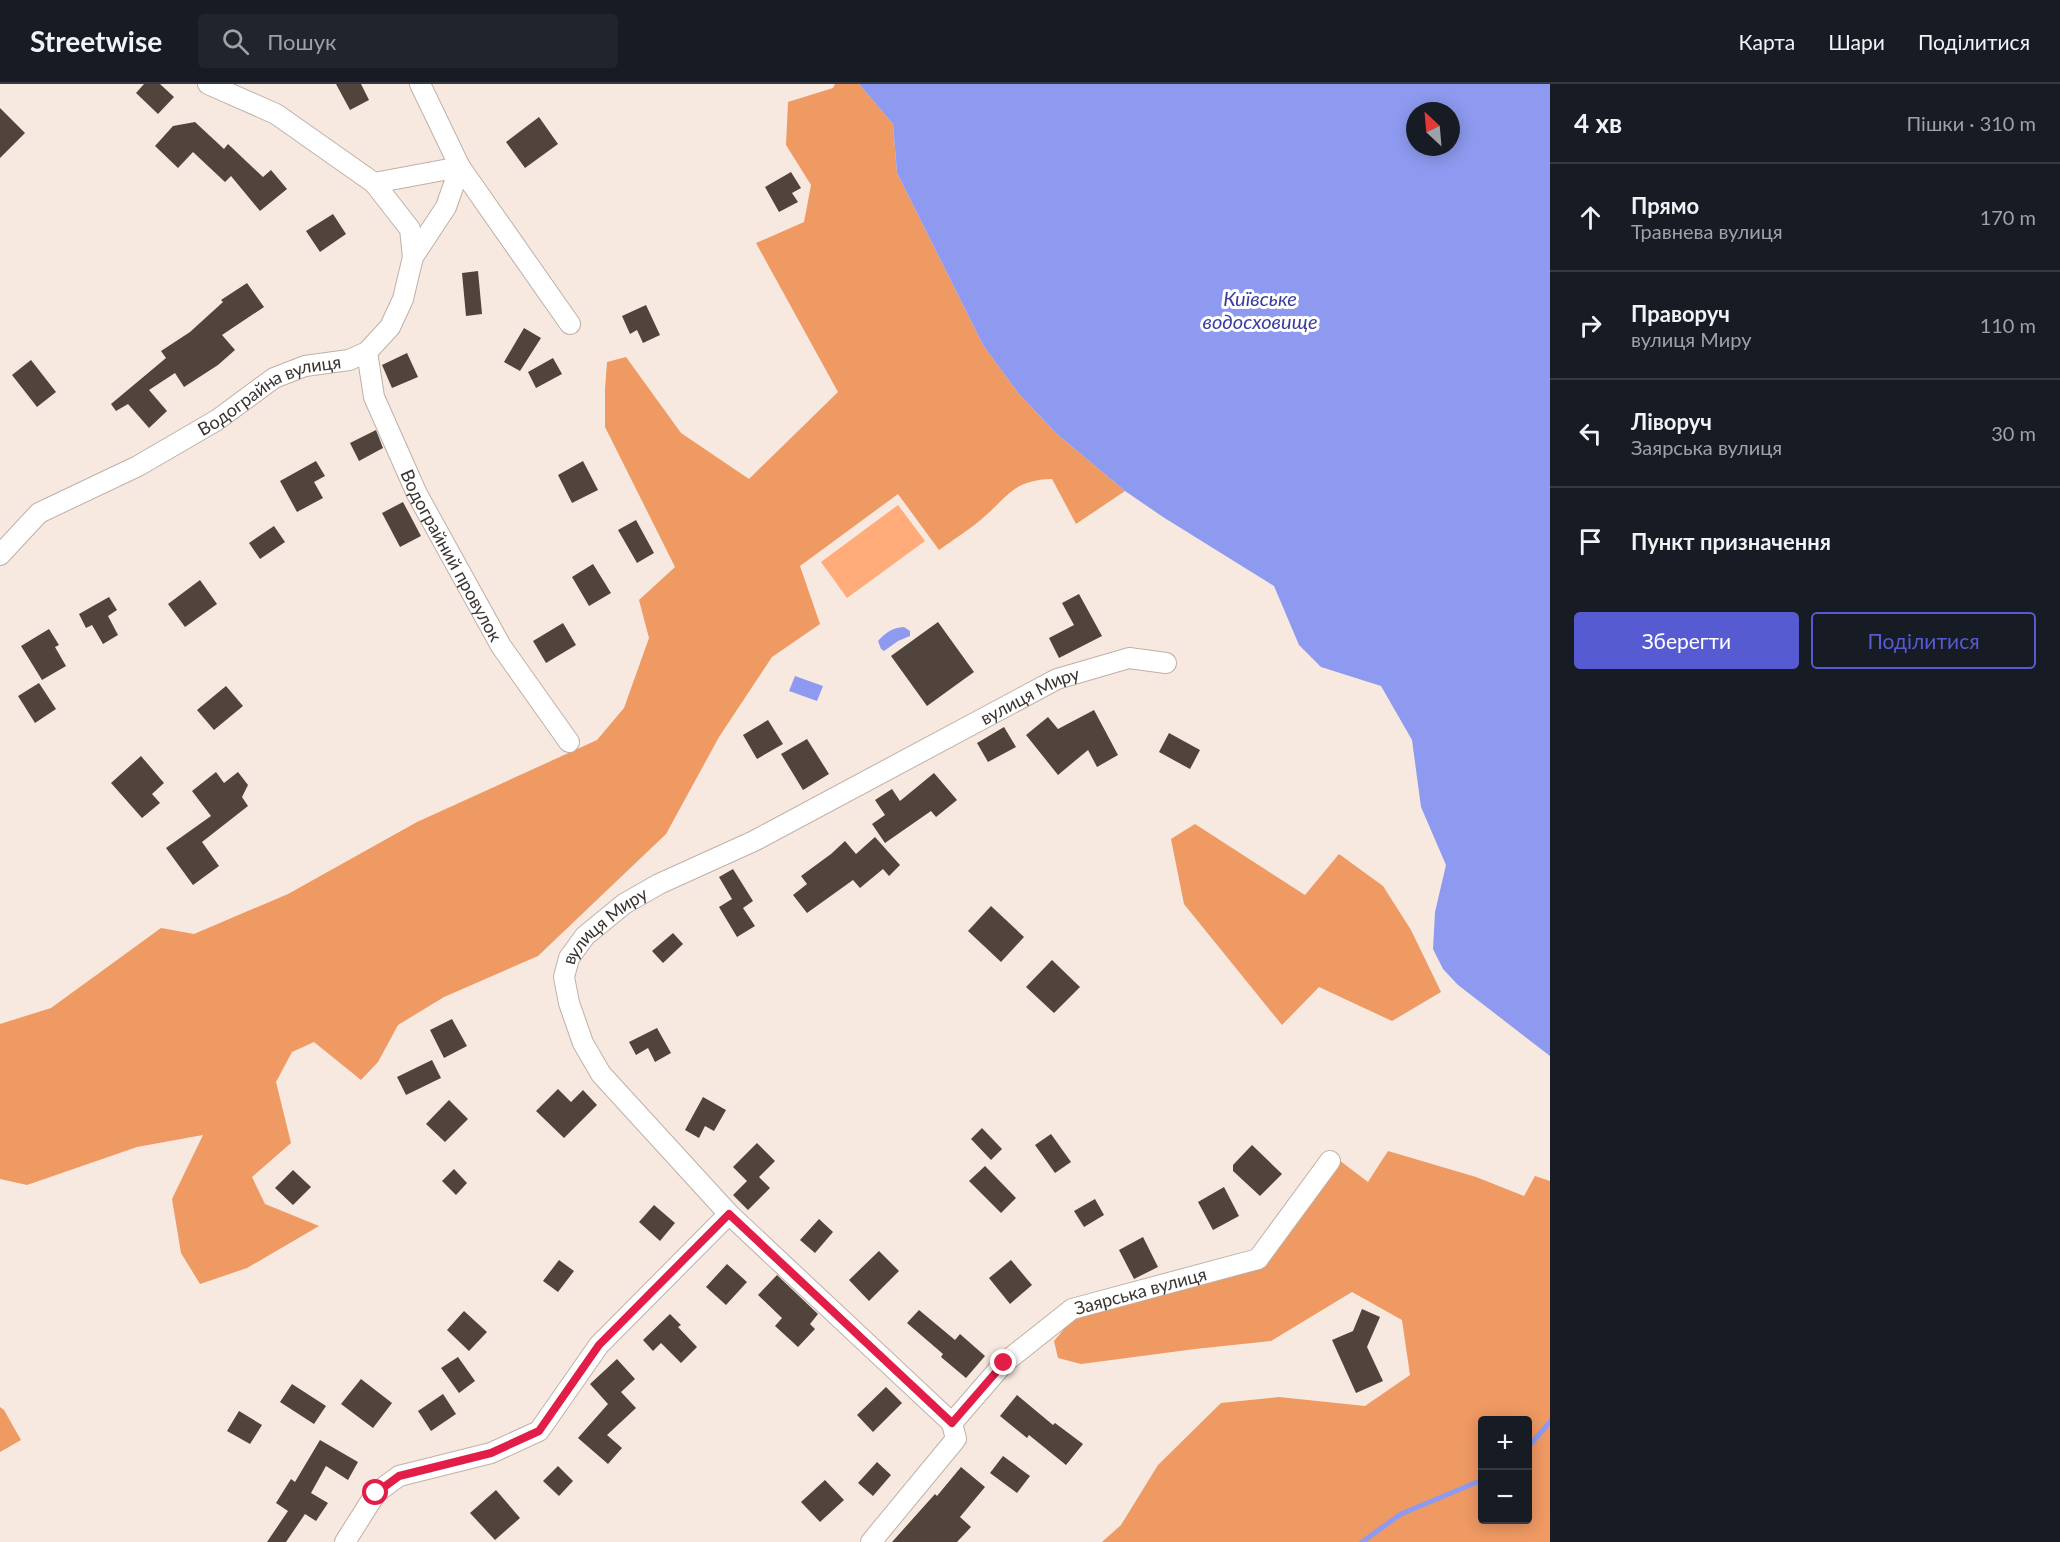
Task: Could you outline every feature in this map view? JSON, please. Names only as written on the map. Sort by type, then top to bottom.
[{"type":"street","points":[[208,84],[276,114],[374,183],[410,229],[413,257]]},
{"type":"street","points":[[420,84],[460,167],[570,324]]},
{"type":"street","points":[[374,183],[460,167]]},
{"type":"street","name":"Водограйна вулиця","points":[[0,555],[39,513],[138,466],[217,420],[274,378],[305,366],[349,360],[367,352],[390,327],[403,299],[413,257],[446,207],[460,167]]},
{"type":"street","name":"Водограйний провулок","points":[[367,352],[374,397],[417,494],[501,646],[569,742]]},
{"type":"street","name":"вулиця Миру","points":[[952,1423],[729,1214],[601,1074],[583,1043],[569,1003],[564,977],[569,958],[585,936],[624,904],[659,884],[754,841],[1057,679],[1129,658],[1166,663]]},
{"type":"street","name":"Заярська вулиця","points":[[952,1423],[1004,1363],[1072,1309],[1258,1259],[1330,1161]]},
{"type":"street","points":[[345,1542],[376,1493],[399,1476],[491,1453],[539,1431],[599,1345],[729,1214]]},
{"type":"street","points":[[871,1542],[956,1439],[952,1423]]},
{"type":"shaded area","points":[[835,84],[859,84],[893,124],[897,173],[983,345],[1019,394],[1057,434],[1125,491],[1076,524],[1052,479],[1029,482],[1007,495],[980,521],[939,550],[898,494],[800,566],[820,624],[772,657],[719,737],[666,834],[538,956],[444,997],[398,1025],[378,1062],[361,1080],[314,1042],[292,1052],[276,1082],[291,1143],[252,1177],[265,1204],[319,1226],[247,1268],[200,1284],[181,1253],[172,1199],[203,1135],[137,1147],[27,1185],[0,1179],[0,1024],[51,1008],[161,928],[194,934],[288,894],[417,822],[597,740],[624,708],[649,638],[639,600],[675,567],[605,427],[607,362],[626,357],[681,433],[749,479],[838,392],[756,243],[804,222],[811,185],[786,145],[788,102],[833,88]]},
{"type":"shaded area","points":[[898,505],[925,541],[847,598],[821,562]]},
{"type":"shaded area","points":[[1195,824],[1305,895],[1339,854],[1383,886],[1411,930],[1441,992],[1392,1021],[1319,987],[1282,1025],[1184,904],[1171,839]]},
{"type":"shaded area","points":[[1388,1151],[1476,1177],[1524,1196],[1535,1176],[1550,1181],[1550,1542],[1102,1542],[1121,1525],[1158,1465],[1221,1403],[1279,1397],[1365,1406],[1410,1375],[1402,1320],[1352,1292],[1271,1341],[1081,1364],[1058,1358],[1054,1341],[1075,1316],[1261,1265],[1331,1154],[1368,1182]]},
{"type":"shaded area","points":[[0,1407],[21,1440],[0,1452]]},
{"type":"water","name":"Київське водосховище","points":[[859,84],[1550,84],[1550,1056],[1458,985],[1443,969],[1433,949],[1435,912],[1446,865],[1421,807],[1412,740],[1381,686],[1321,667],[1299,645],[1274,586],[1125,491],[1057,434],[1019,394],[983,345],[897,173],[893,124]]},
{"type":"water","points":[[904,627],[910,631],[910,636],[884,651],[881,649],[878,641],[881,638],[893,629]]},
{"type":"water","points":[[795,676],[823,686],[817,701],[789,691]]},
{"type":"building","points":[[144,84],[160,84],[174,97],[158,114],[136,93]]},
{"type":"building","points":[[336,84],[361,84],[369,100],[350,110]]},
{"type":"building","points":[[0,108],[25,133],[0,158]]},
{"type":"building","points":[[539,117],[558,144],[525,168],[506,142]]},
{"type":"building","points":[[195,122],[224,149],[228,144],[263,177],[271,170],[287,189],[260,211],[231,176],[225,182],[193,152],[178,168],[155,146],[173,126]]},
{"type":"building","points":[[791,172],[801,188],[792,193],[798,202],[779,212],[765,187]]},
{"type":"building","points":[[333,214],[346,234],[320,252],[306,231]]},
{"type":"building","points":[[478,271],[482,314],[466,316],[462,273]]},
{"type":"building","points":[[247,283],[264,307],[222,335],[235,350],[218,365],[184,387],[175,373],[149,390],[167,411],[149,428],[128,404],[116,411],[111,404],[166,358],[161,351],[190,332],[223,302],[221,300]]},
{"type":"building","points":[[646,305],[660,335],[643,343],[637,330],[630,334],[622,316]]},
{"type":"building","points":[[524,328],[541,338],[520,371],[504,362]]},
{"type":"building","points":[[407,353],[418,377],[392,388],[382,365]]},
{"type":"building","points":[[553,358],[562,374],[536,388],[528,372]]},
{"type":"building","points":[[31,360],[56,392],[37,407],[12,375]]},
{"type":"building","points":[[376,430],[383,448],[359,461],[350,443]]},
{"type":"building","points":[[316,461],[325,476],[314,482],[323,498],[297,512],[280,481]]},
{"type":"building","points":[[583,461],[598,490],[572,503],[558,475]]},
{"type":"building","points":[[403,502],[421,536],[400,547],[382,513]]},
{"type":"building","points":[[636,520],[654,553],[637,563],[618,530]]},
{"type":"building","points":[[274,526],[285,542],[260,559],[249,543]]},
{"type":"building","points":[[593,564],[611,593],[589,606],[572,577]]},
{"type":"building","points":[[200,580],[217,604],[185,627],[168,604]]},
{"type":"building","points":[[1079,594],[1102,636],[1059,658],[1049,638],[1074,625],[1062,603]]},
{"type":"building","points":[[109,597],[117,610],[108,616],[118,635],[103,644],[92,625],[86,628],[79,614]]},
{"type":"building","points":[[938,622],[974,672],[927,706],[891,656]]},
{"type":"building","points":[[563,623],[576,645],[546,663],[533,641]]},
{"type":"building","points":[[49,629],[59,645],[55,647],[66,666],[42,680],[21,646]]},
{"type":"building","points":[[39,683],[56,709],[35,723],[18,696]]},
{"type":"building","points":[[226,686],[243,706],[214,730],[197,710]]},
{"type":"building","points":[[1094,710],[1118,755],[1097,767],[1088,750],[1058,775],[1026,735],[1048,717],[1058,729]]},
{"type":"building","points":[[768,720],[783,744],[757,759],[743,735]]},
{"type":"building","points":[[1004,727],[1016,747],[988,762],[977,743]]},
{"type":"building","points":[[1169,733],[1200,750],[1190,769],[1159,752]]},
{"type":"building","points":[[807,739],[829,774],[803,790],[781,754]]},
{"type":"building","points":[[141,756],[164,783],[152,794],[160,803],[142,818],[111,783]]},
{"type":"building","points":[[216,772],[224,783],[238,772],[248,785],[242,797],[248,806],[202,842],[219,866],[193,885],[166,848],[211,816],[192,791]]},
{"type":"building","points":[[934,773],[957,800],[936,817],[931,811],[885,843],[872,824],[885,815],[875,800],[892,789],[900,801]]},
{"type":"building","points":[[875,837],[900,865],[889,876],[883,869],[860,888],[853,880],[807,913],[793,895],[807,884],[801,876],[845,841],[856,854]]},
{"type":"building","points":[[733,869],[753,901],[743,908],[755,926],[737,937],[719,907],[732,899],[719,877]]},
{"type":"building","points":[[991,906],[1024,937],[1001,962],[968,931]]},
{"type":"building","points":[[673,933],[683,944],[663,963],[652,951]]},
{"type":"building","points":[[1052,960],[1080,987],[1054,1013],[1026,987]]},
{"type":"building","points":[[452,1019],[467,1046],[444,1058],[430,1030]]},
{"type":"building","points":[[657,1028],[671,1053],[655,1062],[648,1048],[636,1055],[629,1042]]},
{"type":"building","points":[[432,1060],[441,1078],[406,1095],[397,1077]]},
{"type":"building","points":[[558,1089],[571,1102],[583,1090],[597,1105],[564,1138],[536,1111]]},
{"type":"building","points":[[703,1097],[726,1110],[714,1131],[705,1126],[699,1138],[685,1130]]},
{"type":"building","points":[[449,1100],[468,1119],[445,1142],[426,1124]]},
{"type":"building","points":[[982,1128],[1002,1149],[991,1160],[971,1139]]},
{"type":"building","points":[[1051,1134],[1071,1162],[1055,1173],[1035,1145]]},
{"type":"building","points":[[757,1143],[775,1161],[759,1177],[770,1188],[748,1210],[733,1195],[747,1181],[733,1167]]},
{"type":"building","points":[[1252,1145],[1282,1174],[1260,1196],[1233,1171],[1233,1165]]},
{"type":"building","points":[[985,1166],[1016,1198],[1001,1213],[969,1181]]},
{"type":"building","points":[[454,1169],[467,1183],[456,1195],[442,1181]]},
{"type":"building","points":[[293,1170],[311,1187],[293,1205],[275,1188]]},
{"type":"building","points":[[1224,1187],[1239,1216],[1213,1230],[1198,1202]]},
{"type":"building","points":[[1095,1199],[1104,1215],[1084,1227],[1074,1211]]},
{"type":"building","points":[[654,1205],[675,1223],[660,1241],[639,1222]]},
{"type":"building","points":[[819,1219],[833,1232],[815,1253],[800,1240]]},
{"type":"building","points":[[1143,1237],[1158,1267],[1134,1279],[1119,1250]]},
{"type":"building","points":[[879,1251],[899,1271],[869,1301],[849,1280]]},
{"type":"building","points":[[559,1260],[574,1271],[558,1292],[543,1281]]},
{"type":"building","points":[[1011,1260],[1032,1285],[1010,1304],[989,1278]]},
{"type":"building","points":[[727,1264],[747,1282],[726,1305],[706,1287]]},
{"type":"building","points":[[777,1275],[818,1314],[810,1324],[815,1329],[798,1347],[775,1326],[782,1318],[758,1295]]},
{"type":"building","points":[[1362,1309],[1380,1317],[1367,1347],[1383,1381],[1356,1393],[1332,1340],[1353,1331]]},
{"type":"building","points":[[919,1310],[955,1340],[960,1334],[985,1356],[966,1378],[941,1357],[943,1354],[907,1323]]},
{"type":"building","points":[[464,1311],[487,1332],[469,1351],[447,1330]]},
{"type":"building","points":[[670,1314],[681,1325],[678,1327],[697,1347],[681,1363],[661,1343],[653,1351],[643,1340]]},
{"type":"building","points":[[458,1357],[475,1381],[459,1393],[441,1368]]},
{"type":"building","points":[[617,1359],[635,1379],[621,1392],[636,1408],[607,1435],[622,1448],[608,1464],[578,1438],[608,1404],[590,1384]]},
{"type":"building","points":[[361,1379],[392,1403],[373,1428],[341,1404]]},
{"type":"building","points":[[292,1384],[326,1406],[314,1424],[280,1402]]},
{"type":"building","points":[[886,1387],[902,1403],[873,1432],[857,1415]]},
{"type":"building","points":[[443,1394],[456,1414],[431,1431],[418,1411]]},
{"type":"building","points":[[1017,1395],[1053,1425],[1055,1423],[1083,1444],[1066,1465],[1029,1435],[1027,1438],[1000,1416]]},
{"type":"building","points":[[239,1411],[262,1425],[250,1444],[227,1431]]},
{"type":"building","points":[[320,1440],[358,1462],[348,1480],[326,1466],[311,1493],[328,1503],[316,1521],[305,1514],[286,1542],[267,1542],[288,1511],[276,1503],[291,1479],[295,1482]]},
{"type":"building","points":[[1003,1456],[1030,1476],[1017,1493],[990,1473]]},
{"type":"building","points":[[877,1462],[891,1475],[873,1496],[858,1483]]},
{"type":"building","points":[[558,1466],[573,1481],[559,1496],[543,1481]]},
{"type":"building","points":[[961,1467],[985,1487],[960,1517],[971,1527],[957,1542],[892,1542],[935,1494],[937,1496]]},
{"type":"building","points":[[825,1480],[844,1500],[820,1522],[801,1502]]},
{"type":"building","points":[[496,1490],[520,1518],[495,1540],[470,1513]]},
{"type":"waterway","points":[[1532,1442],[1550,1422]]},
{"type":"waterway","points":[[1362,1542],[1401,1514],[1478,1482]]},
{"type":"route","points":[[376,1493],[399,1476],[491,1453],[539,1431],[599,1345],[729,1214],[952,1423],[1004,1363]]}]
